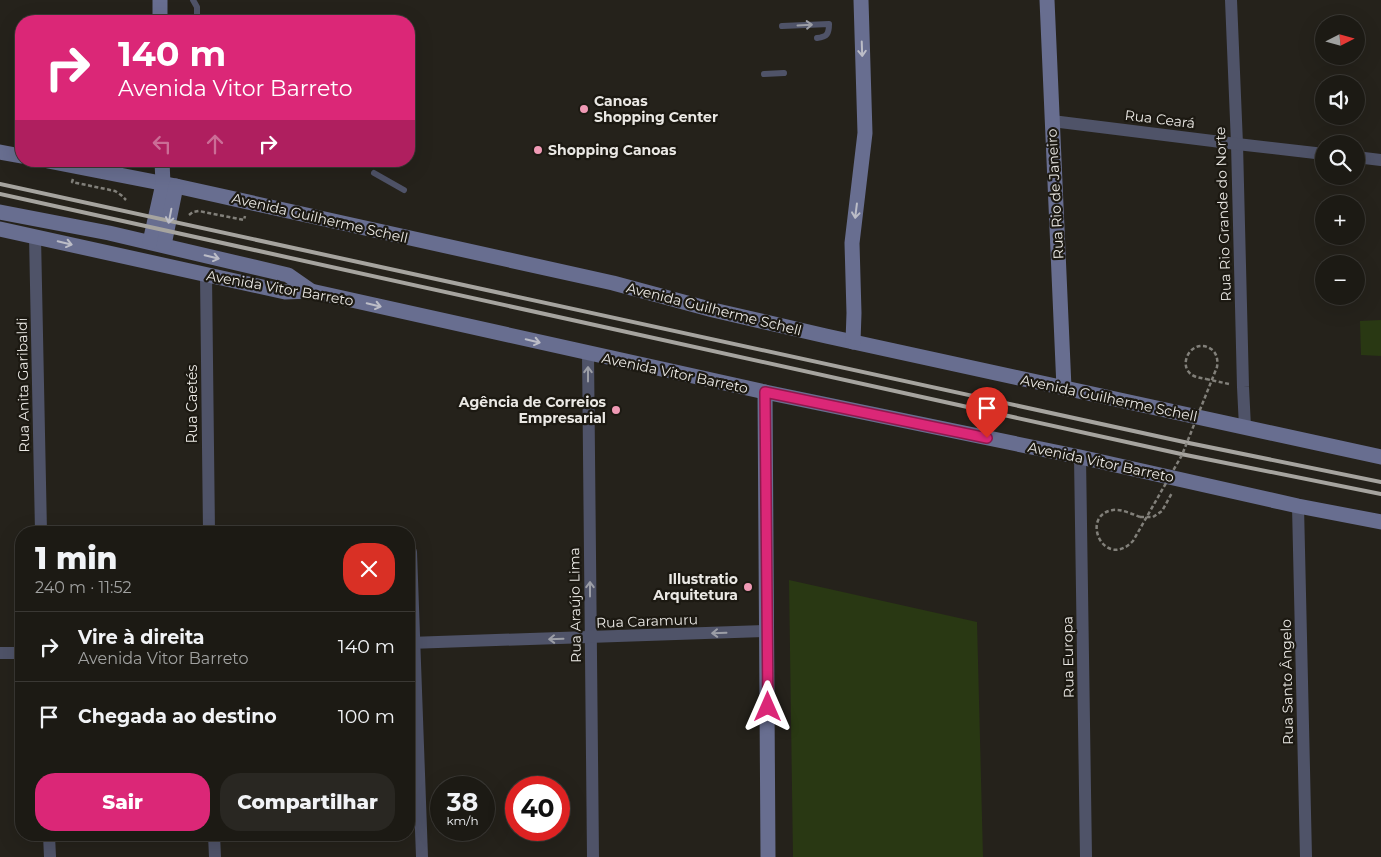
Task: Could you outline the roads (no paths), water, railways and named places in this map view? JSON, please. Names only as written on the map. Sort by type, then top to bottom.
[{"type":"main road","points":[[160,0],[160,15]]},
{"type":"main road","points":[[853,342],[852,243],[865,133],[860,0]]},
{"type":"main road","name":"Rua Rio de Janeiro","points":[[1047,0],[1064,388]]},
{"type":"main road","points":[[0,152],[15,155]]},
{"type":"main road","name":"Avenida Guilherme Schell","points":[[78,167],[169,185],[612,283],[727,313],[853,342],[1381,457]]},
{"type":"main road","points":[[157,244],[169,185],[164,167]]},
{"type":"main road","points":[[0,212],[109,233],[288,275],[312,291]]},
{"type":"main road","name":"Avenida Vitor Barreto","points":[[0,229],[286,292],[312,291],[588,354],[1180,478],[1298,506],[1381,522]]},
{"type":"main road","points":[[765,392],[768,857]]},
{"type":"street","name":"Rua Rio Grande do Norte","points":[[1231,0],[1245,427]]},
{"type":"street","name":"Rua Ceará","points":[[1052,121],[1315,153]]},
{"type":"street","points":[[1365,158],[1381,160]]},
{"type":"street","name":"Rua Anita Garibaldi","points":[[35,236],[41,526]]},
{"type":"street","name":"Rua Caetés","points":[[206,275],[208,526]]},
{"type":"street","name":"Rua Araújo Lima","points":[[588,354],[593,857]]},
{"type":"street","name":"Rua Europa","points":[[1080,457],[1086,857]]},
{"type":"street","name":"Rua Santo Ângelo","points":[[1298,506],[1306,857]]},
{"type":"street","name":"Rua Caramuru","points":[[415,643],[767,632]]},
{"type":"street","points":[[0,653],[15,653]]},
{"type":"street","points":[[415,707],[422,857]]},
{"type":"street","points":[[49,841],[50,857]]},
{"type":"street","points":[[214,841],[215,857]]},
{"type":"lane","points":[[193,0],[197,15]]},
{"type":"lane","points":[[782,26],[829,24],[828,35],[816,38]]},
{"type":"lane","points":[[764,74],[784,73]]},
{"type":"lane","points":[[374,173],[404,190]]},
{"type":"railway","points":[[0,184],[1184,442],[1381,482]]},
{"type":"railway","points":[[0,194],[1181,454],[1381,494]]},
{"type":"place","name":"Canoas Shopping Center","points":[[584,109]]},
{"type":"place","name":"Shopping Canoas","points":[[538,150]]},
{"type":"place","name":"Agência de Correios Empresarial","points":[[616,410]]},
{"type":"place","name":"Illustratio Arquitetura","points":[[748,587]]}]
